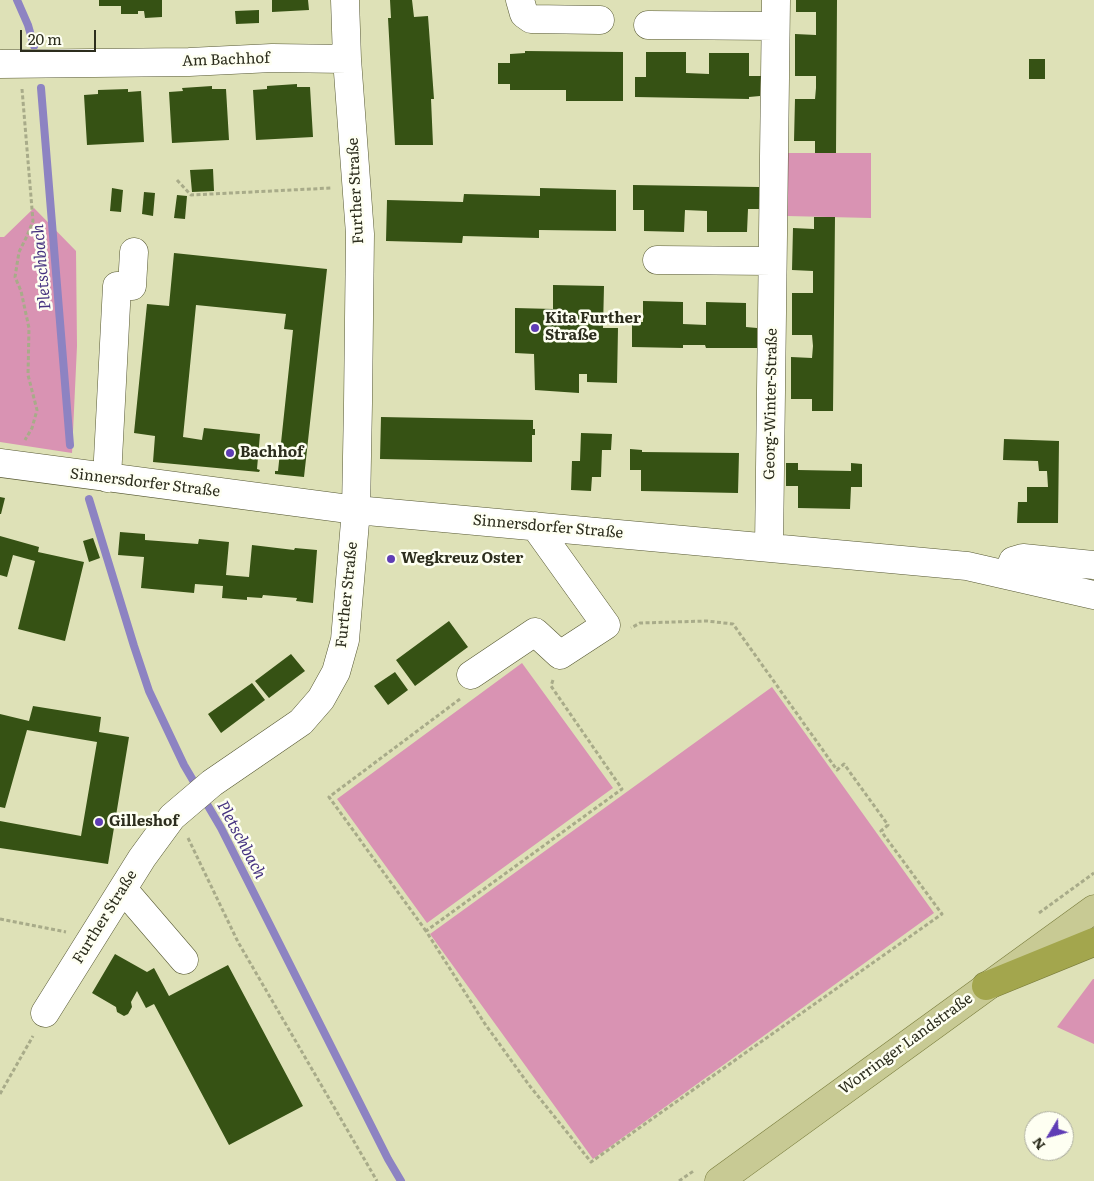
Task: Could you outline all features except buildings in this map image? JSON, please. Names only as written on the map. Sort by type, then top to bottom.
[{"type":"highway","points":[[986,986],[1094,942]]},
{"type":"main road","name":"Worringer Landstraße","points":[[720,1181],[1094,909]]},
{"type":"street","name":"Further Straße","points":[[45,1013],[142,858],[179,810],[212,783],[302,722],[321,699],[336,672],[346,640],[356,510],[360,234],[347,59],[345,0]]},
{"type":"street","points":[[520,0],[524,14],[531,19],[600,20]]},
{"type":"street","name":"Georg-Winter-Straße","points":[[648,26],[776,13],[769,547]]},
{"type":"street","name":"Am Bachhof","points":[[22,65],[189,62],[272,58],[347,59]]},
{"type":"street","points":[[107,478],[118,286],[132,286],[134,252]]},
{"type":"street","points":[[657,260],[772,261]]},
{"type":"street","name":"Sinnersdorfer Straße","points":[[5,464],[356,510],[967,566],[1094,595]]},
{"type":"street","points":[[471,674],[534,632],[560,655],[606,625],[536,526]]},
{"type":"street","points":[[1007,575],[1013,561],[1023,558],[1094,565]]},
{"type":"street","points":[[123,889],[184,960]]},
{"type":"path","points":[[5,464],[32,428],[37,410],[28,375],[29,328],[21,290],[15,276],[18,252],[33,221],[22,65]]},
{"type":"path","points":[[177,180],[191,195],[356,187]]},
{"type":"path","points":[[471,674],[472,690],[329,798],[426,931],[485,1024],[529,1085],[592,1162],[942,914],[881,831],[888,825],[844,764],[837,770],[733,624],[707,621],[640,623],[623,632],[606,625]]},
{"type":"path","points":[[426,931],[622,789],[551,686],[560,655]]},
{"type":"path","points":[[179,810],[238,942],[377,1181]]},
{"type":"path","points":[[0,919],[94,937]]},
{"type":"path","points":[[0,1094],[45,1013]]},
{"type":"shaded area","points":[[788,153],[871,153],[871,218],[787,216]]},
{"type":"shaded area","points":[[34,208],[76,251],[77,346],[72,453],[0,442],[0,237],[4,237]]},
{"type":"shaded area","points":[[522,663],[613,788],[427,923],[337,799]]},
{"type":"shaded area","points":[[772,687],[934,913],[593,1159],[430,934]]},
{"type":"shaded area","points":[[1094,979],[1094,1044],[1057,1027]]},
{"type":"waterway","name":"Pletschbach","points":[[17,0],[28,25],[34,46]]},
{"type":"waterway","name":"Pletschbach","points":[[41,88],[70,445]]},
{"type":"waterway","name":"Pletschbach","points":[[89,499],[149,691],[184,765],[221,828],[388,1159],[401,1181]]},
{"type":"place","name":"Kita Further Straße","points":[[535,328]]},
{"type":"place","name":"Bachhof","points":[[230,453]]},
{"type":"place","name":"Wegkreuz Oster","points":[[391,559]]},
{"type":"place","name":"Gilleshof","points":[[99,822]]}]
